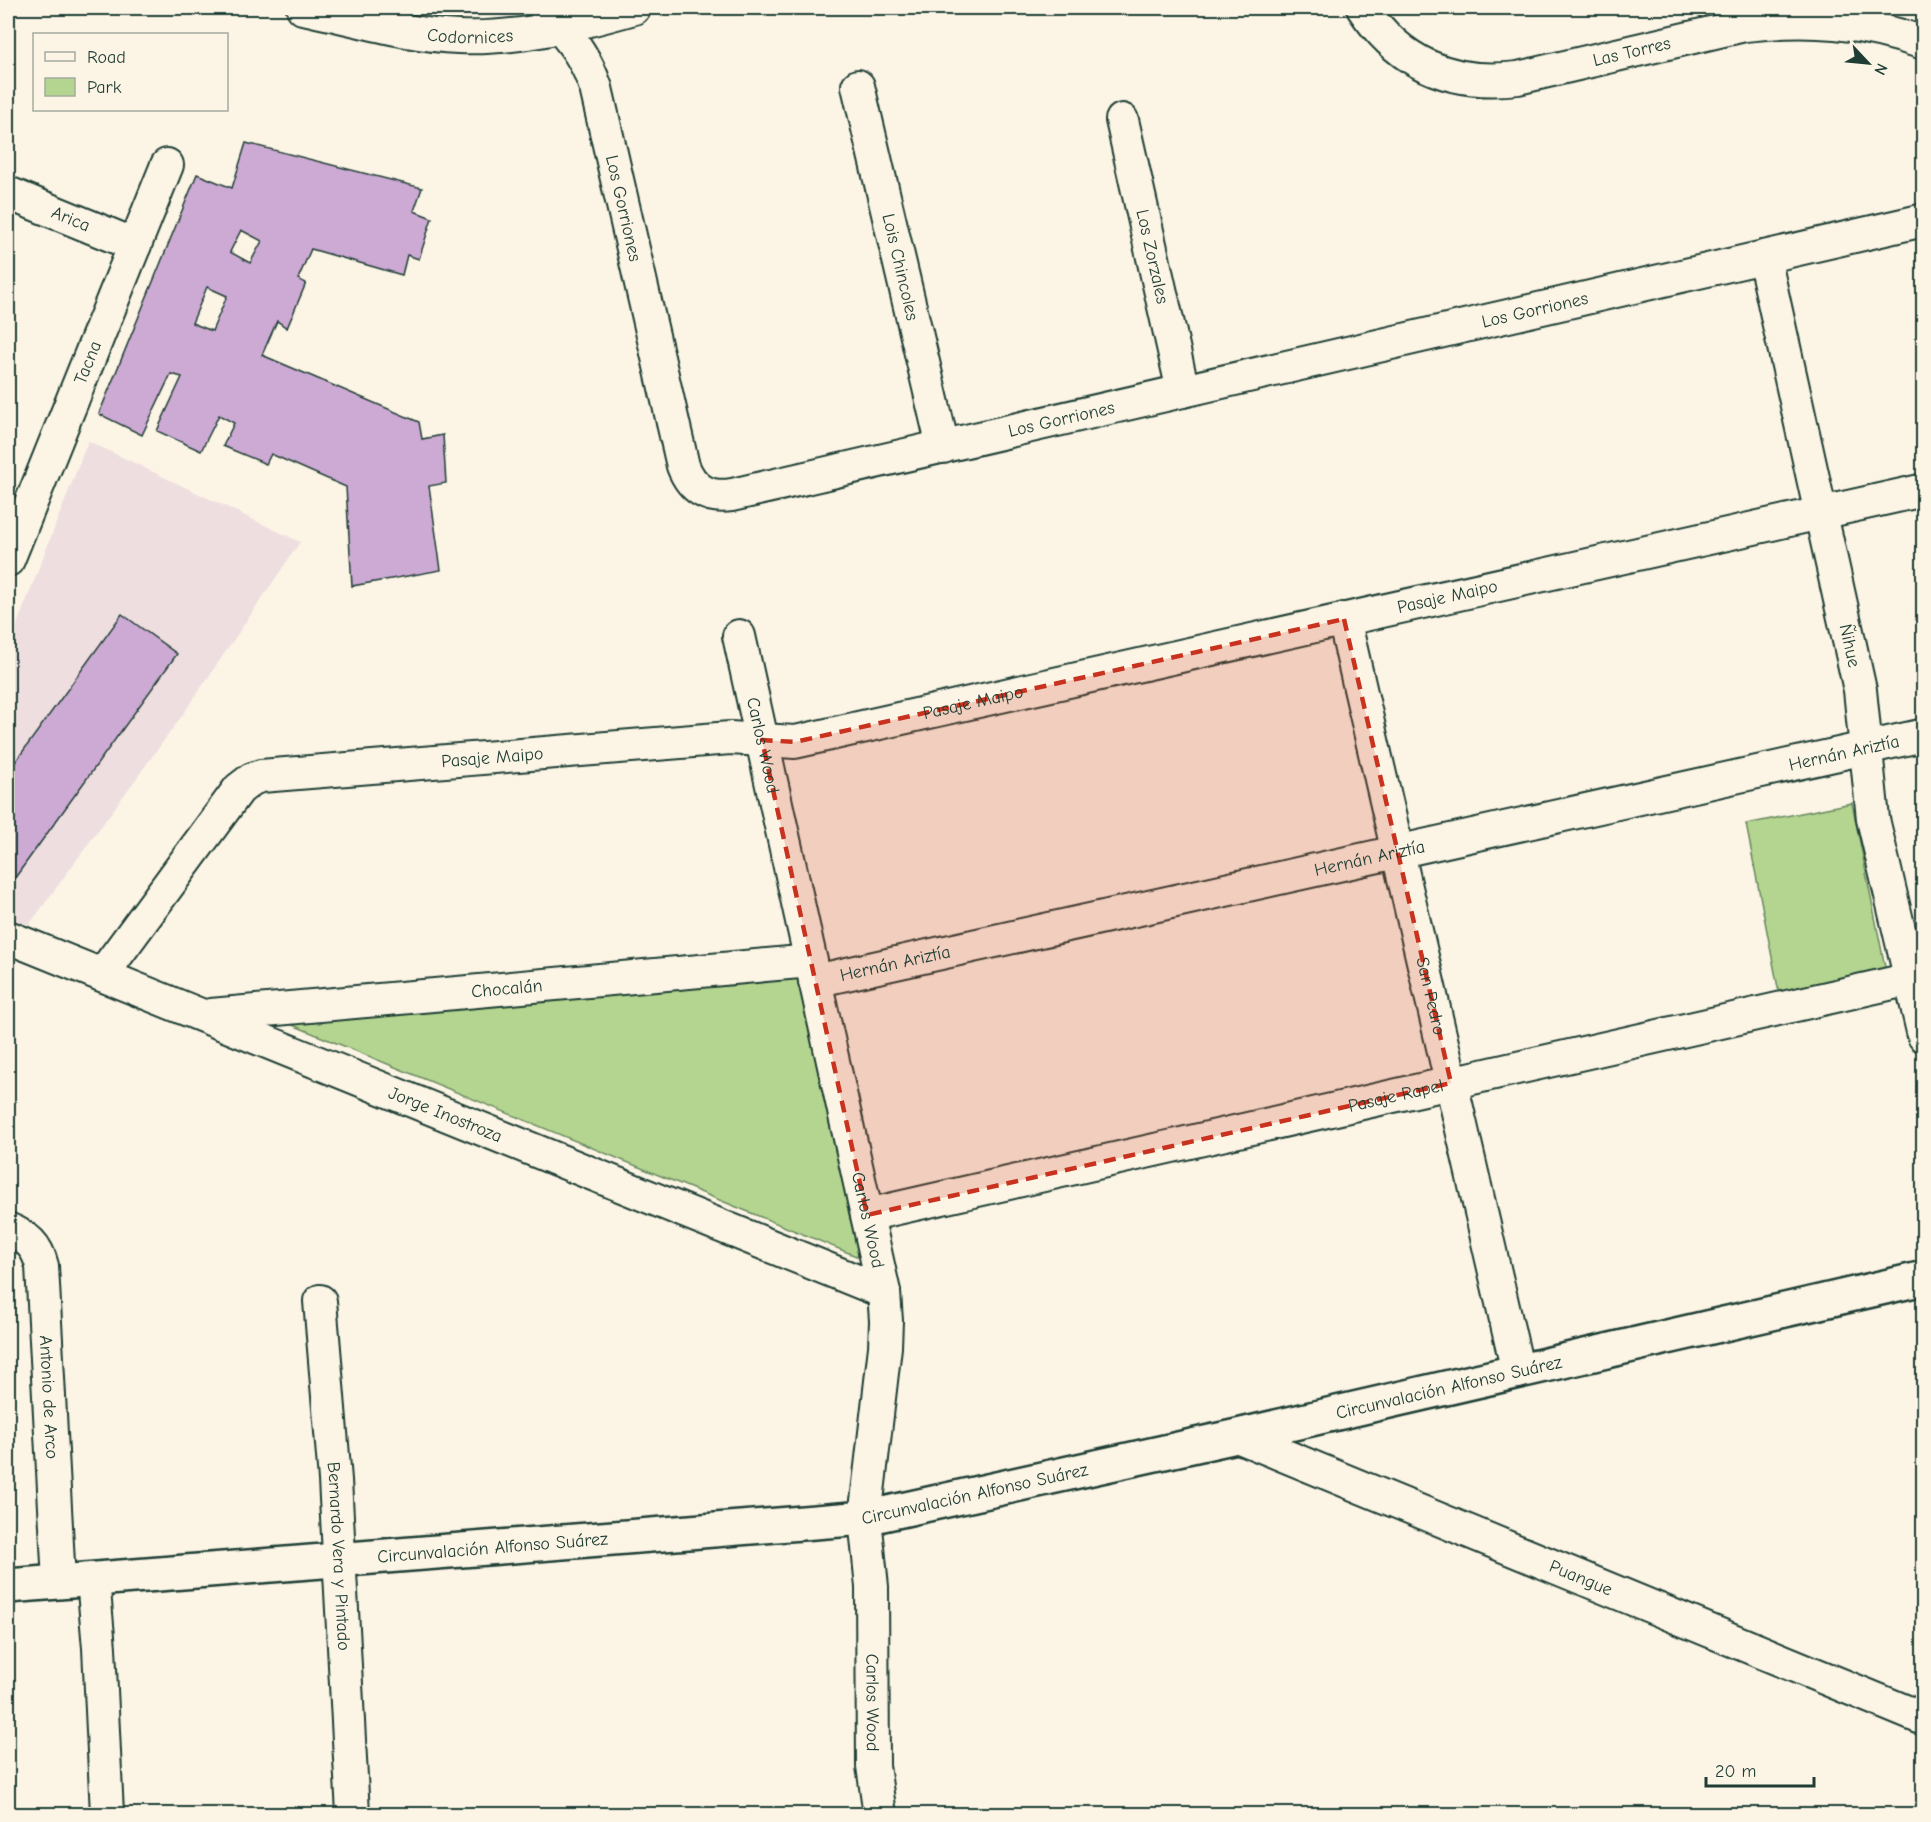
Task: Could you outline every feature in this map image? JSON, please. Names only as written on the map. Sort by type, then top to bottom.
[{"type":"street","name":"Codornices","points":[[303,8],[429,34],[455,37],[494,36],[554,18],[634,8]]},
{"type":"street","name":"Las Torres","points":[[1363,8],[1390,42],[1409,57],[1452,76],[1473,80],[1496,81],[1518,78],[1745,25],[1775,22],[1835,22],[1869,28],[1923,43]]},
{"type":"street","name":"Los Gorriones","points":[[554,18],[581,53],[596,88],[683,466],[694,486],[713,496],[732,495],[943,447],[1923,220]]},
{"type":"street","name":"Lois Chincoles","points":[[858,87],[943,447]]},
{"type":"street","name":"Los Zorzales","points":[[1122,120],[1183,391]]},
{"type":"street","name":"Tacna","points":[[8,560],[167,165]]},
{"type":"street","name":"Arica","points":[[8,193],[135,245]]},
{"type":"street","name":"Ñihue","points":[[1764,257],[1860,690],[1873,819],[1917,977],[1923,1036]]},
{"type":"street","name":"Pasaje Maipo","points":[[102,975],[239,789],[252,779],[270,774],[730,738],[795,742],[1923,490]]},
{"type":"street","name":"San Pedro","points":[[1344,619],[1518,1372]]},
{"type":"street","name":"Carlos Wood","points":[[739,636],[884,1292],[885,1347],[865,1518],[872,1587],[873,1766],[880,1815]]},
{"type":"street","name":"Hernán Ariztía","points":[[813,971],[1398,851],[1923,735]]},
{"type":"street","name":"Jorge Inostroza","points":[[8,937],[884,1292]]},
{"type":"street","name":"Chocalán","points":[[204,1016],[813,971]]},
{"type":"street","name":"Pasaje Rapel","points":[[867,1215],[1917,977]]},
{"type":"street","name":"Antonio de Arco","points":[[8,1229],[34,1245],[42,1266],[59,1582]]},
{"type":"street","name":"Circunvalación Alfonso Suárez","points":[[8,1586],[865,1518],[1237,1436],[1923,1278]]},
{"type":"street","name":"Bernardo Vera y Pintado","points":[[320,1300],[335,1480],[353,1815]]},
{"type":"street","name":"Puangue","points":[[1237,1436],[1923,1719]]},
{"type":"street","points":[[93,1579],[99,1648],[107,1815]]},
{"type":"highlighted area","points":[[1344,619],[1451,1083],[867,1215],[762,740],[795,742]]},
{"type":"shaded area","points":[[88,441],[300,542],[184,713],[29,925],[8,917],[8,648]]},
{"type":"green space","points":[[1852,803],[1887,977],[1780,998],[1746,824]]},
{"type":"green space","points":[[801,973],[861,1258],[268,1015]]},
{"type":"building","points":[[246,143],[422,188],[414,211],[432,218],[419,259],[407,255],[402,275],[311,249],[298,279],[306,283],[287,328],[277,321],[262,355],[419,422],[422,439],[443,435],[446,483],[429,486],[441,570],[352,586],[346,487],[271,454],[266,464],[223,446],[234,423],[219,415],[201,451],[157,431],[182,377],[171,374],[142,435],[99,414],[197,174],[232,188]],"holes":[[[241,230],[262,241],[250,263],[230,252]],[[207,287],[227,296],[212,331],[192,323]]]},
{"type":"building","points":[[122,614],[177,654],[9,886],[8,772]]}]
